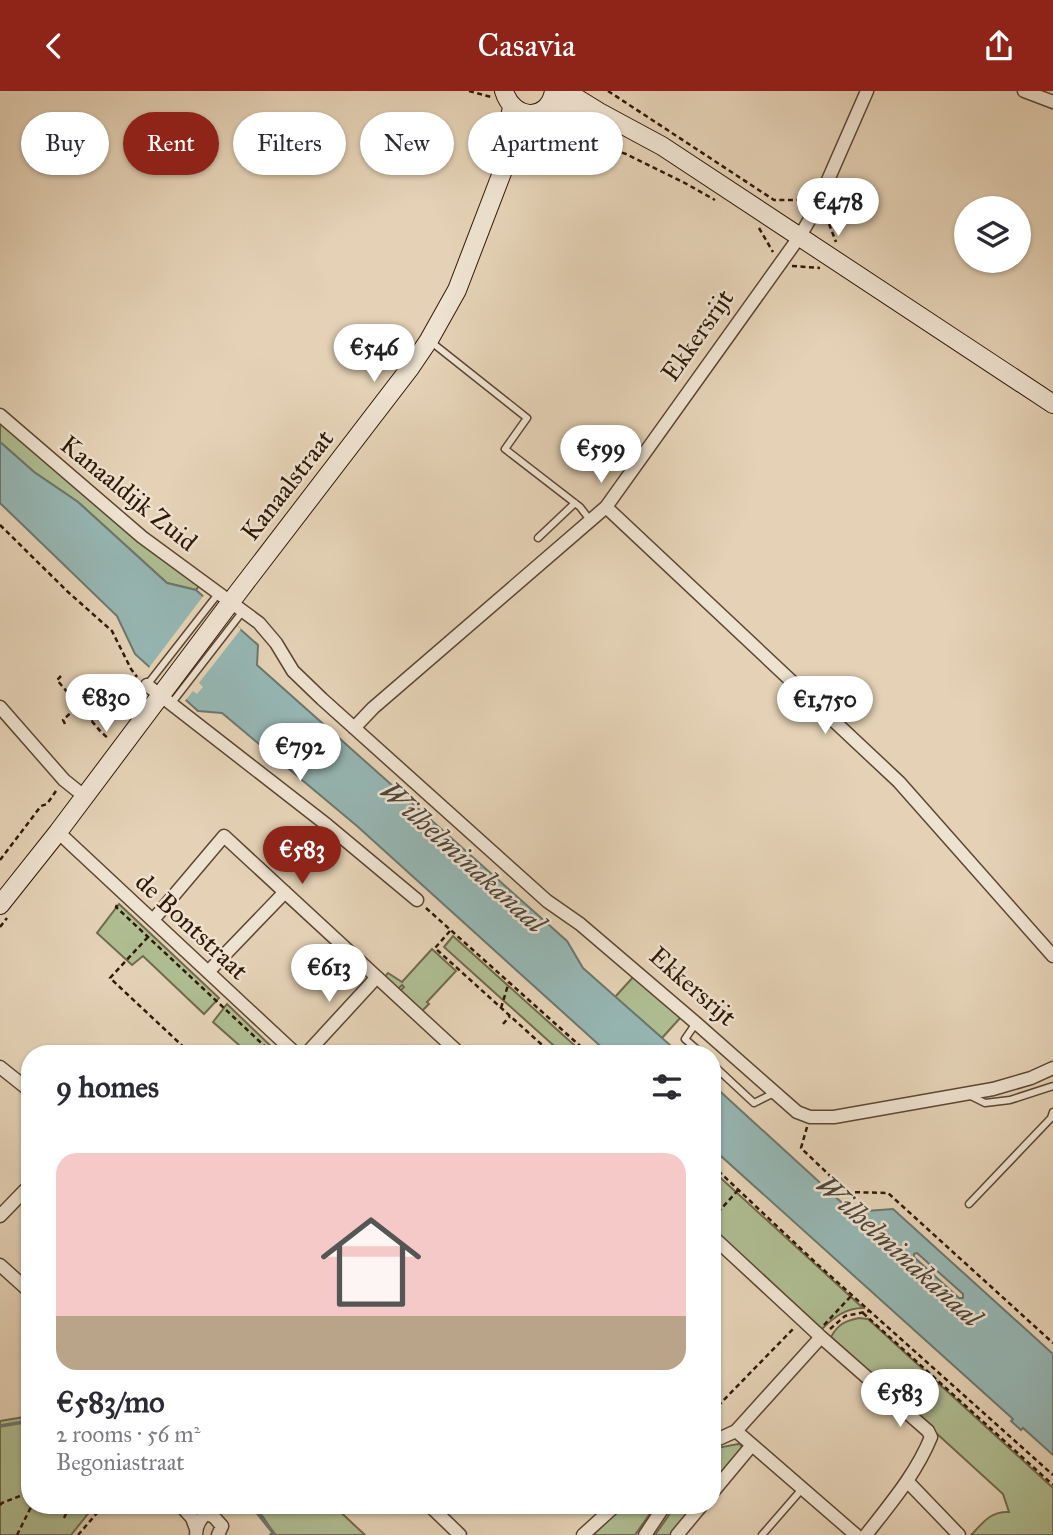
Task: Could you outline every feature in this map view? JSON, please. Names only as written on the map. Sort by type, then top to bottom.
[{"type":"street","name":"Ekkersrijt","points":[[354,728],[373,708],[606,507],[800,236],[818,203],[866,91]]},
{"type":"street","points":[[1024,91],[1053,102]]},
{"type":"street","points":[[508,102],[535,113],[543,110],[554,95],[578,99],[663,146],[800,236],[823,261],[1053,404]]},
{"type":"street","name":"Kanaalstraat","points":[[0,905],[58,832],[130,729],[411,368],[429,340],[457,290],[508,157],[518,142],[508,102]]},
{"type":"street","name":"Kanaaldijk Zuid","points":[[0,415],[227,607]]},
{"type":"street","points":[[606,507],[899,782],[1053,956]]},
{"type":"street","name":"Ekkersrijt","points":[[227,607],[259,622],[293,671],[354,728],[547,901],[580,924],[721,1045]]},
{"type":"street","points":[[163,690],[417,900]]},
{"type":"street","points":[[0,707],[64,780],[84,796]]},
{"type":"street","name":"de Bontstraat","points":[[58,832],[286,1045]]},
{"type":"street","points":[[153,920],[224,836],[450,1045]]},
{"type":"street","points":[[208,972],[285,893]]},
{"type":"street","points":[[314,1045],[376,978]]},
{"type":"street","name":"Ekkersrijt","points":[[721,1045],[797,1112],[810,1117]]},
{"type":"street","points":[[0,1067],[21,1084]]},
{"type":"street","points":[[810,1117],[834,1117],[993,1090],[1053,1068]]},
{"type":"street","points":[[0,1216],[21,1194]]},
{"type":"street","points":[[721,1244],[932,1437],[908,1482],[866,1535]]},
{"type":"street","points":[[0,1265],[21,1284]]},
{"type":"street","points":[[721,1438],[736,1431],[819,1334]]},
{"type":"street","points":[[736,1431],[856,1535]]},
{"type":"street","points":[[721,1482],[752,1445]]},
{"type":"street","points":[[908,1482],[959,1535]]},
{"type":"street","points":[[188,1514],[196,1532]]},
{"type":"street","points":[[196,1532],[201,1514]]},
{"type":"street","points":[[210,1514],[222,1526],[218,1535]]},
{"type":"street","points":[[439,1514],[460,1535]]},
{"type":"street","points":[[583,1535],[606,1514]]},
{"type":"street","points":[[645,1535],[659,1514]]},
{"type":"street","points":[[677,1535],[694,1514]]},
{"type":"lane","points":[[429,340],[527,418],[505,449],[580,507],[591,521]]},
{"type":"lane","points":[[538,538],[575,503]]},
{"type":"lane","points":[[692,1045],[685,1039],[696,1023]]},
{"type":"lane","points":[[721,1072],[754,1103],[774,1093]]},
{"type":"lane","points":[[968,1094],[985,1103],[1010,1100],[1053,1086]]},
{"type":"lane","points":[[969,1204],[1051,1118],[1053,1112]]},
{"type":"lane","points":[[762,1535],[803,1489]]},
{"type":"path","points":[[469,91],[508,102]]},
{"type":"path","points":[[608,91],[774,200],[810,200],[818,203],[828,218],[837,243],[823,261]]},
{"type":"path","points":[[623,153],[716,201]]},
{"type":"path","points":[[759,227],[781,262]]},
{"type":"path","points":[[0,525],[112,631],[137,677],[163,690]]},
{"type":"path","points":[[61,675],[57,680],[109,739]]},
{"type":"path","points":[[65,724],[63,720],[78,706]]},
{"type":"path","points":[[91,720],[105,708],[107,710]]},
{"type":"path","points":[[0,860],[64,780]]},
{"type":"path","points":[[123,893],[116,907],[263,1045]]},
{"type":"path","points":[[417,900],[578,1045]]},
{"type":"path","points":[[451,930],[435,948],[542,1045]]},
{"type":"path","points":[[148,937],[110,978],[181,1045]]},
{"type":"path","points":[[501,1008],[509,982]]},
{"type":"path","points":[[503,1024],[510,1016]]},
{"type":"path","points":[[810,1117],[801,1148],[847,1192],[888,1193],[1053,1343]]},
{"type":"path","points":[[721,1173],[816,1263],[1053,1475]]},
{"type":"path","points":[[721,1209],[740,1189]]},
{"type":"path","points":[[819,1334],[853,1294]]},
{"type":"path","points":[[819,1334],[845,1316],[870,1311]]},
{"type":"path","points":[[863,1313],[1053,1485]]},
{"type":"path","points":[[721,1403],[803,1319]]},
{"type":"path","points":[[0,1505],[21,1496]]},
{"type":"path","points":[[17,1535],[28,1514]]},
{"type":"path","points":[[64,1518],[66,1514]]},
{"type":"path","points":[[78,1535],[96,1514]]},
{"type":"green space","points":[[0,422],[201,584],[196,590],[167,583],[78,502],[34,472],[0,442]]},
{"type":"green space","points":[[119,904],[219,998],[204,1014],[143,956],[132,965],[97,933]]},
{"type":"green space","points":[[453,936],[574,1045],[553,1045],[444,947]]},
{"type":"green space","points":[[432,949],[456,971],[421,1012],[399,992],[404,987],[402,985],[397,990],[384,978],[388,973],[402,982]]},
{"type":"green space","points":[[635,975],[681,1017],[662,1038],[615,997]]},
{"type":"green space","points":[[227,1004],[270,1045],[239,1045],[213,1022]]},
{"type":"green space","points":[[721,1178],[863,1308],[841,1314],[822,1329],[721,1237]]},
{"type":"green space","points":[[859,1318],[868,1319],[1053,1488],[1053,1535],[971,1535],[992,1516],[1009,1512],[1003,1494],[831,1337],[842,1324]]},
{"type":"green space","points":[[21,1418],[21,1514],[88,1514],[71,1535],[0,1535],[0,1421]]},
{"type":"green space","points":[[742,1445],[737,1461],[721,1480],[721,1447]]},
{"type":"green space","points":[[260,1514],[343,1514],[365,1535],[270,1535],[273,1532]]},
{"type":"green space","points":[[615,1514],[650,1514],[635,1535],[593,1535]]},
{"type":"green space","points":[[670,1514],[692,1514],[674,1535],[655,1535]]},
{"type":"water","name":"Wilhelminakanaal","points":[[0,442],[34,472],[78,502],[167,583],[196,590],[258,645],[257,665],[567,941],[583,968],[670,1045],[599,1045],[357,826],[222,713],[198,711],[135,654],[117,616],[0,503]]},
{"type":"water","name":"Wilhelminakanaal","points":[[721,1092],[852,1212],[893,1209],[1053,1354],[1053,1455],[1023,1428],[1021,1430],[1011,1421],[1013,1419],[721,1156]],"holes":[[[917,1253],[963,1294],[963,1298],[959,1298],[914,1257],[914,1254]]]},
{"type":"pier","points":[[204,595],[241,629],[199,683],[203,687],[197,694],[193,691],[184,702],[148,669]]},
{"type":"waterway","points":[[0,1426],[21,1422]]},
{"type":"waterway","points":[[258,1514],[275,1535]]}]
